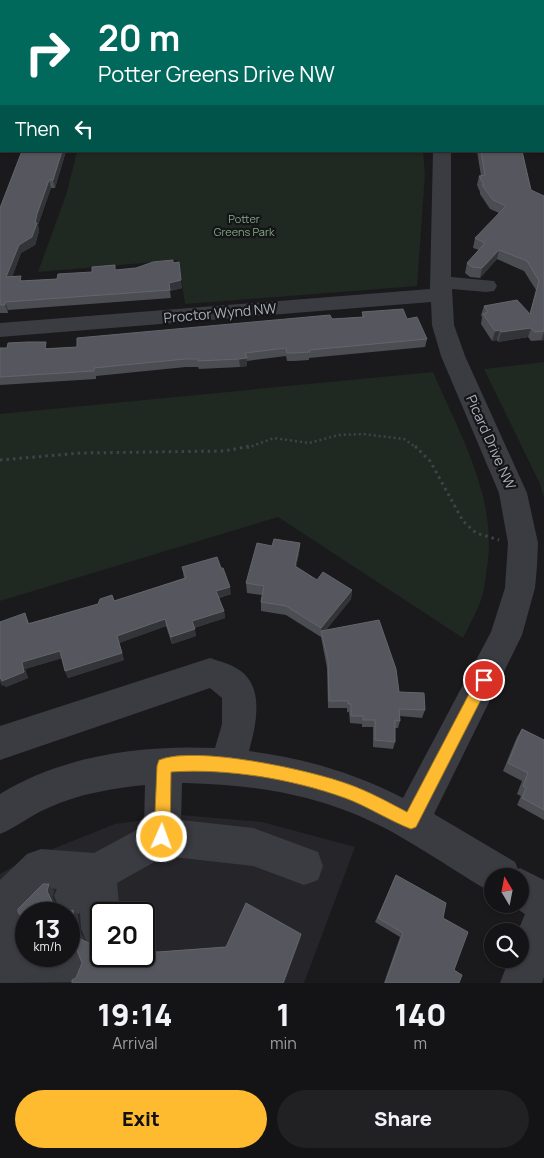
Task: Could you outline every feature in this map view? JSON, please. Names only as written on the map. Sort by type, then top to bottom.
[{"type":"street","name":"Picard Drive NW","points":[[411,821],[506,635],[520,588],[522,566],[523,543],[513,493],[447,338],[441,313],[442,152]]},
{"type":"street","points":[[440,288],[486,286]]},
{"type":"street","name":"Proctor Wynd NW","points":[[0,330],[440,288]]},
{"type":"street","points":[[0,743],[210,673],[223,676],[234,685],[240,696],[240,709],[228,766]]},
{"type":"street","points":[[0,815],[42,791],[92,775],[190,764],[228,766],[296,776],[348,791],[411,821],[488,868]]},
{"type":"street","points":[[162,837],[164,766]]},
{"type":"street","points":[[86,885],[162,837],[253,847],[304,866]]},
{"type":"street","points":[[11,956],[1,906],[41,868],[86,885]]},
{"type":"street","points":[[86,885],[92,902]]},
{"type":"street","points":[[529,893],[544,902]]},
{"type":"street","points":[[521,983],[544,916]]},
{"type":"path","points":[[0,460],[81,453],[224,451],[244,449],[274,438],[309,443],[339,435],[390,436],[413,444],[430,461],[463,521],[476,533],[491,539]]},
{"type":"shaded area","points":[[181,815],[262,822],[355,847],[304,983],[0,983],[0,874],[25,860],[115,824]]},
{"type":"green space","name":"Potter Greens Park","points":[[77,152],[423,152],[425,174],[417,286],[185,304],[178,260],[38,272],[67,192]]},
{"type":"green space","points":[[544,362],[544,498],[540,484],[484,369]]},
{"type":"green space","points":[[433,372],[466,445],[483,496],[488,521],[489,547],[484,591],[463,638],[278,517],[0,601],[0,414]]},
{"type":"building","points":[[22,152],[62,152],[53,180],[49,180],[37,214],[35,223],[37,223],[32,237],[19,245],[6,277],[21,276],[20,281],[57,279],[58,274],[92,272],[92,267],[115,265],[115,270],[136,268],[153,262],[173,260],[173,263],[179,262],[181,280],[169,283],[170,290],[5,302],[5,305],[0,305],[0,208]]},
{"type":"building","points":[[481,152],[522,152],[531,190],[544,196],[544,331],[535,332],[531,328],[495,331],[483,314],[488,312],[484,306],[517,300],[530,314],[539,281],[527,261],[499,250],[482,268],[472,267],[467,263],[485,243],[475,238],[506,206],[493,200],[482,185],[484,185],[479,176],[485,175]]},
{"type":"building","points":[[403,309],[407,319],[417,317],[427,339],[309,350],[310,352],[287,353],[286,348],[245,353],[247,358],[239,359],[198,361],[198,359],[185,359],[94,368],[94,371],[0,377],[0,348],[7,348],[8,343],[46,342],[45,349],[77,347],[77,338],[330,315],[332,319],[364,317],[362,312]]},
{"type":"building","points":[[274,539],[300,543],[295,566],[317,580],[323,572],[352,590],[321,628],[286,606],[261,602],[264,586],[246,583],[257,543],[272,546]]},
{"type":"building","points":[[217,557],[230,587],[216,591],[224,611],[192,621],[195,629],[171,637],[165,619],[117,636],[122,653],[65,671],[60,651],[22,662],[24,672],[2,681],[0,679],[0,622],[25,613],[28,624],[98,604],[100,599],[112,595],[114,601],[186,578],[182,567]]},
{"type":"building","points":[[379,620],[396,669],[399,692],[424,693],[425,710],[399,709],[400,721],[395,720],[395,742],[375,740],[375,720],[363,720],[363,716],[351,716],[351,704],[348,704],[348,701],[329,701],[328,660],[321,631]]},
{"type":"building","points":[[522,729],[544,740],[544,810],[522,798],[526,788],[523,786],[528,773],[508,763]]},
{"type":"building","points":[[396,875],[446,903],[443,918],[468,932],[454,970],[462,975],[459,983],[385,983],[403,933],[378,918]]},
{"type":"building","points":[[43,884],[49,884],[47,891],[52,902],[25,902]]},
{"type":"building","points":[[246,903],[301,934],[283,983],[72,983],[82,963],[80,958],[80,939],[90,943],[90,967],[155,967],[155,951],[226,947]]},
{"type":"route","points":[[162,837],[164,766],[190,764],[228,766],[296,776],[348,791],[411,821],[484,680]]}]
